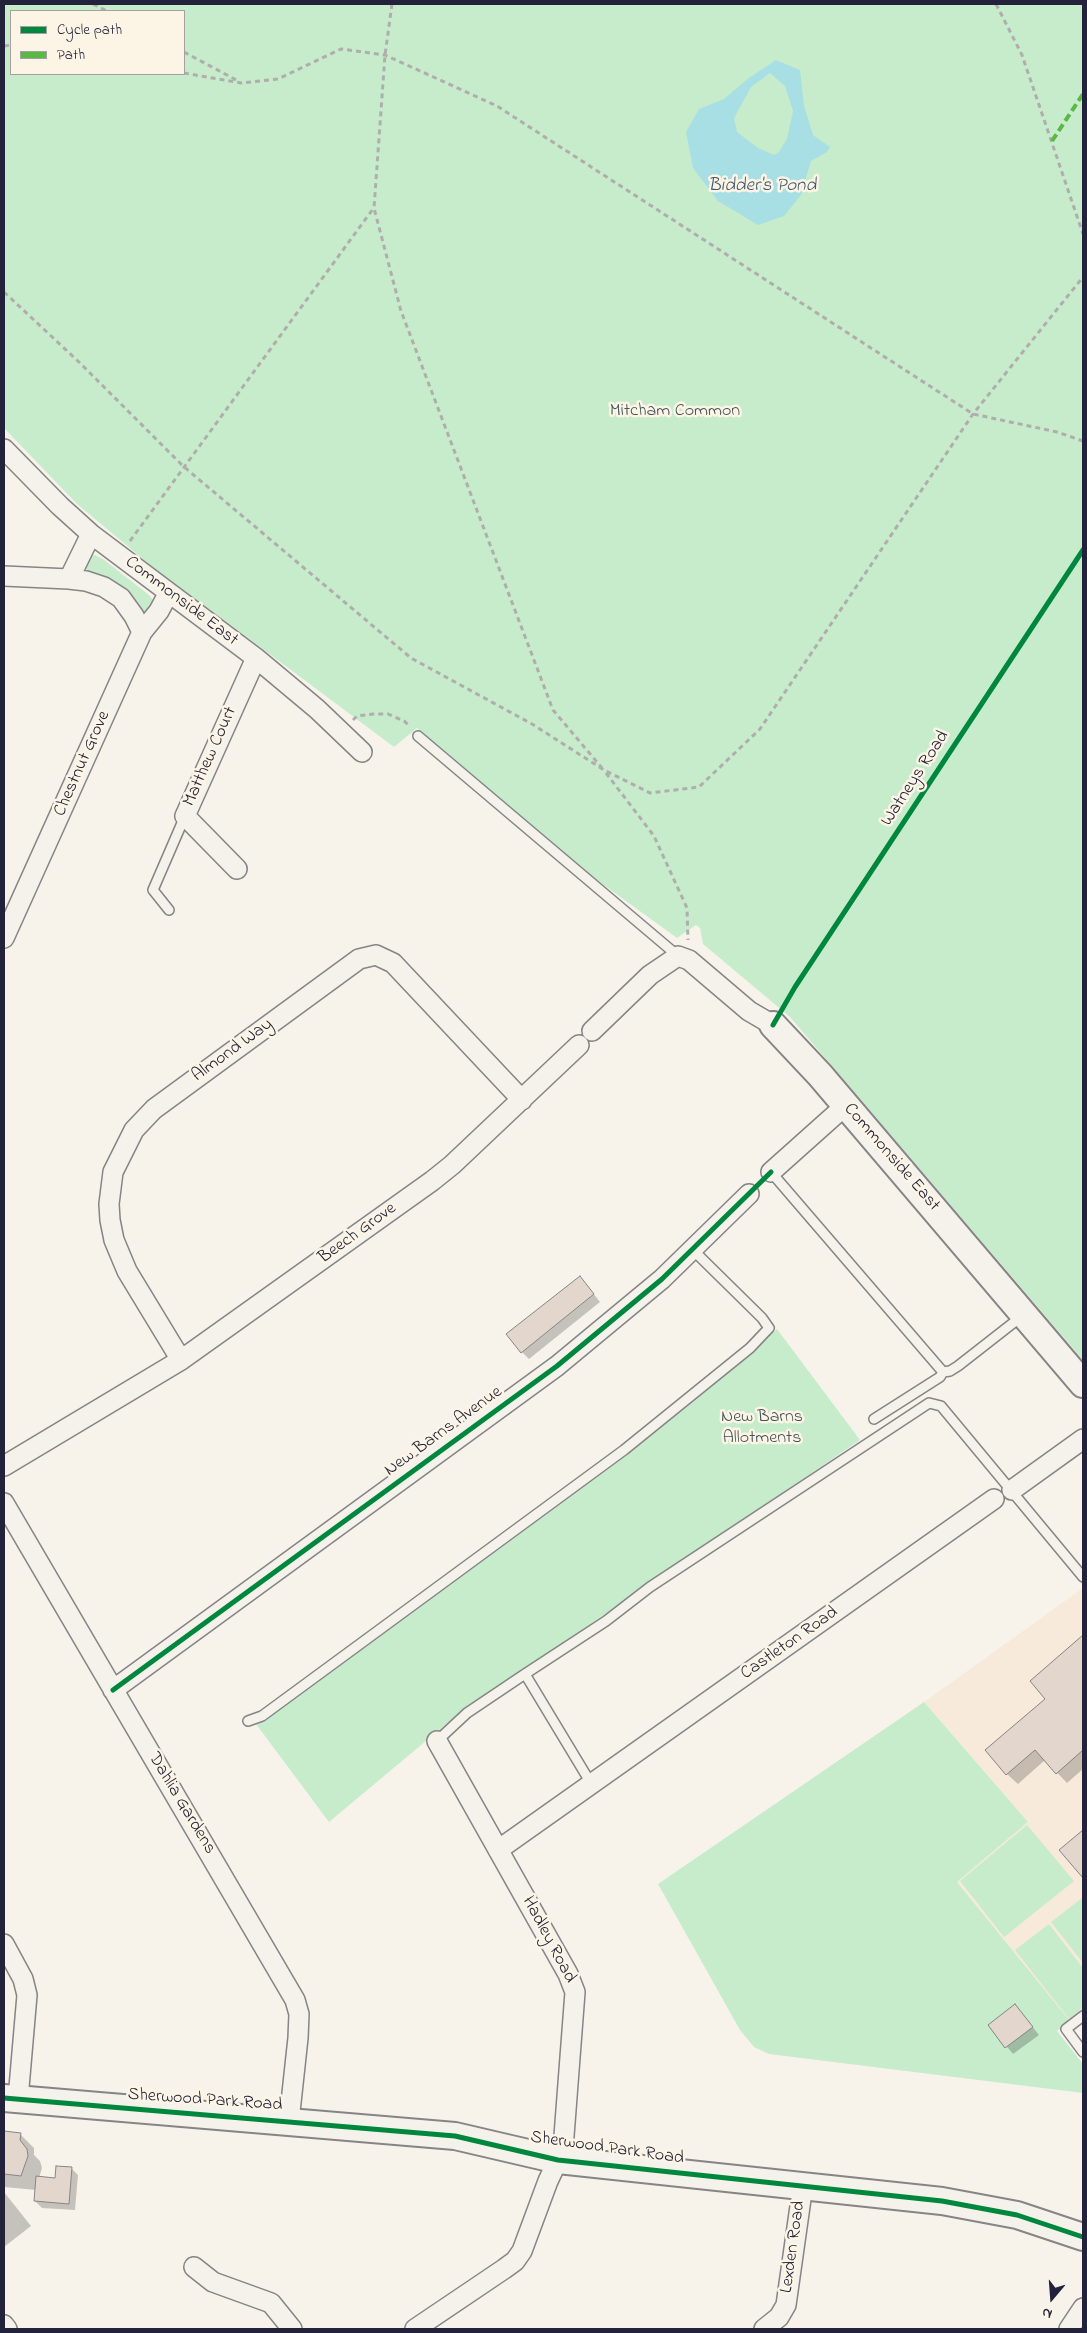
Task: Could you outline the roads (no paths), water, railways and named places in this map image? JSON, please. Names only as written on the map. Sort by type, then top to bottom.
[{"type":"street","name":"Commonside East","points":[[4,448],[60,506],[91,534],[168,594],[256,658],[340,730],[362,752]]},
{"type":"street","points":[[69,579],[91,534]]},
{"type":"street","points":[[4,576],[69,579],[86,581],[104,587],[121,598],[134,616],[142,632]]},
{"type":"street","name":"Chestnut Grove","points":[[4,938],[142,632],[159,611],[168,594]]},
{"type":"street","name":"Matthew Court","points":[[238,869],[185,816],[256,658]]},
{"type":"street","name":"Almond Way","points":[[181,1360],[126,1271],[116,1247],[110,1220],[113,1172],[134,1130],[154,1108],[359,959],[376,956],[393,964],[522,1100]]},
{"type":"street","name":"Commonside East","points":[[684,958],[749,1010],[773,1025],[846,1105],[1083,1384]]},
{"type":"street","points":[[592,1031],[650,975],[684,958]]},
{"type":"street","name":"Beech Grove","points":[[4,1466],[181,1360],[452,1165],[579,1045]]},
{"type":"street","points":[[771,1172],[846,1105]]},
{"type":"street","name":"New Barns Avenue","points":[[113,1690],[557,1366],[693,1250],[749,1194]]},
{"type":"street","points":[[1012,1490],[1083,1439]]},
{"type":"street","name":"Castleton Road","points":[[498,1850],[994,1499]]},
{"type":"street","name":"Dahlia Gardens","points":[[4,1503],[295,2000],[299,2014],[298,2038],[289,2121]]},
{"type":"street","name":"Hadley Road","points":[[415,2329],[515,2261],[522,2251],[548,2181],[565,2142],[576,1992],[568,1974],[437,1741]]},
{"type":"street","points":[[4,1944],[23,1979],[27,1995],[11,2098]]},
{"type":"street","name":"Sherwood Park Road","points":[[11,2098],[455,2136],[558,2160],[942,2200],[1000,2211],[1038,2221],[1083,2237]]},
{"type":"street","name":"Lexden Road","points":[[764,2329],[779,2317],[786,2305],[803,2185]]},
{"type":"street","points":[[194,2268],[213,2282],[271,2303],[292,2329]]},
{"type":"street","points":[[1069,2329],[1083,2308]]},
{"type":"street","points":[[4,2325],[7,2329]]},
{"type":"lane","points":[[418,736],[684,958]]},
{"type":"lane","points":[[169,910],[153,890],[185,816]]},
{"type":"lane","points":[[771,1172],[943,1372]]},
{"type":"lane","points":[[248,1721],[262,1716],[624,1450],[750,1348],[769,1328],[762,1318],[693,1250]]},
{"type":"lane","points":[[943,1372],[950,1371],[958,1366],[1024,1314]]},
{"type":"lane","points":[[874,1419],[940,1378],[943,1372]]},
{"type":"lane","points":[[437,1741],[467,1713],[606,1620],[650,1587],[929,1403],[941,1406],[1083,1577]]},
{"type":"lane","points":[[525,1674],[592,1785]]},
{"type":"lane","points":[[1083,2016],[1066,2029],[1083,2052]]},
{"type":"water","name":"Bidder's Pond","points":[[776,60],[800,70],[804,106],[813,135],[830,147],[827,152],[811,161],[801,195],[784,216],[758,225],[718,201],[693,168],[686,132],[699,109],[724,99],[749,78]],"holes":[[[770,73],[785,86],[793,111],[787,139],[779,152],[774,155],[758,148],[737,132],[734,118],[751,87]]]},
{"type":"park label","name":"Mitcham Common","points":[[675,412]]},
{"type":"park label","name":"New Barns Allotments","points":[[762,1428]]}]
